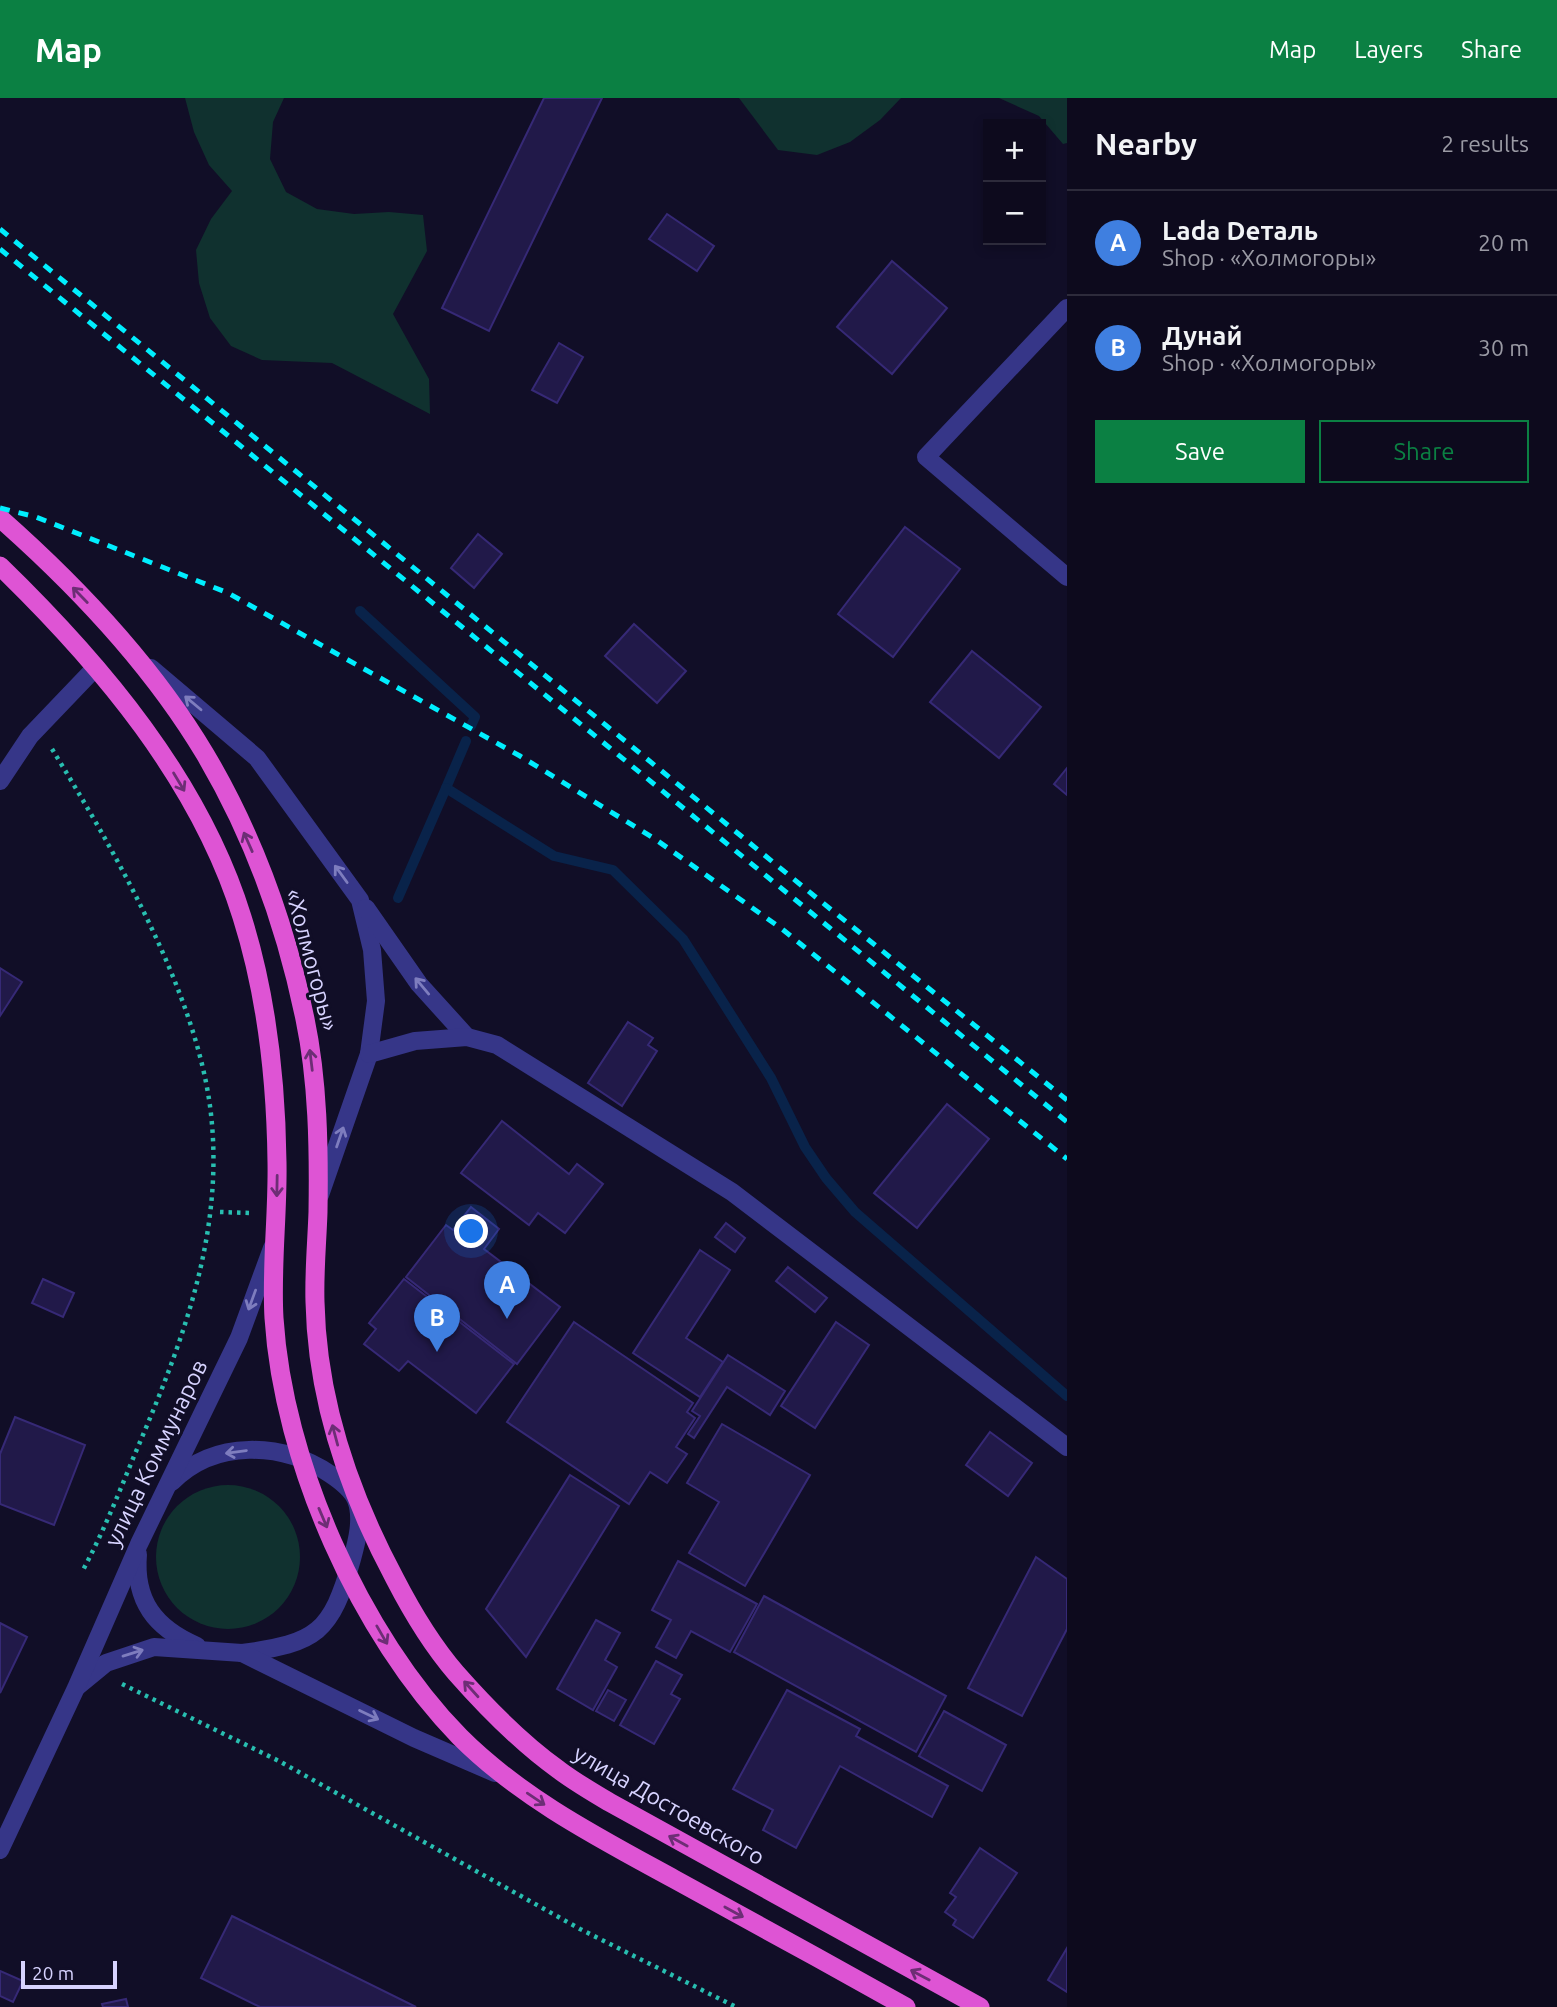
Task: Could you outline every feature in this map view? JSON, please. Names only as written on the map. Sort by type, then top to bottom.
[{"type":"highway","name":"«Холмогоры»","points":[[0,518],[86,601],[178,713],[206,756],[251,849],[286,940],[305,1020],[316,1113],[318,1202],[315,1302],[319,1359],[334,1434],[356,1500]]},
{"type":"highway","points":[[0,566],[96,667],[144,728],[177,779],[217,856],[243,919],[262,996],[275,1098],[277,1162],[274,1320],[283,1383],[319,1508],[347,1576],[391,1651],[416,1686],[462,1739],[509,1779],[590,1833],[906,2007]]},
{"type":"highway","name":"улица Достоевского","points":[[356,1500],[396,1581],[433,1643],[483,1702],[557,1769],[609,1802],[980,2007]]},
{"type":"street","points":[[1067,309],[926,457],[1067,577]]},
{"type":"street","points":[[125,646],[257,758],[419,984],[467,1037]]},
{"type":"street","points":[[0,780],[39,728],[96,667]]},
{"type":"street","points":[[318,1202],[369,1054],[376,1001],[372,950],[360,900]]},
{"type":"street","points":[[369,1054],[415,1041],[467,1037],[497,1045],[732,1192],[1067,1447]]},
{"type":"street","name":"улица Коммунаров","points":[[0,1850],[76,1688],[139,1544],[239,1338],[276,1236]]},
{"type":"street","points":[[164,1491],[184,1470],[198,1462],[236,1451],[278,1451],[303,1458],[340,1481],[356,1500],[359,1530],[343,1593],[333,1612],[316,1631],[298,1643],[242,1653]]},
{"type":"street","points":[[139,1544],[136,1568],[138,1587],[143,1600],[152,1614],[167,1628],[185,1641],[206,1650]]},
{"type":"street","name":"улица Коммунаров","points":[[76,1688],[106,1662],[154,1647],[242,1653],[414,1738],[509,1779]]},
{"type":"path","points":[[39,728],[87,806],[169,969],[189,1020],[201,1067],[209,1105],[213,1147],[205,1257],[186,1326],[153,1413],[83,1570]]},
{"type":"path","points":[[220,1212],[259,1214]]},
{"type":"path","points":[[96,1671],[279,1761],[580,1929],[736,2007]]},
{"type":"green space","points":[[185,98],[284,98],[273,122],[270,159],[286,192],[317,209],[354,214],[389,212],[423,215],[427,251],[393,314],[429,379],[430,414],[332,363],[262,360],[231,346],[210,318],[199,283],[196,250],[211,219],[232,191],[209,165],[194,132]]},
{"type":"green space","points":[[739,98],[901,98],[880,120],[850,142],[817,155],[778,150]]},
{"type":"green space","points":[[999,98],[1067,98],[1067,143],[1063,144],[1046,124],[1046,119]]},
{"type":"green space","points":[[228,1485],[256,1490],[279,1506],[295,1529],[300,1557],[295,1585],[279,1608],[256,1624],[228,1629],[200,1624],[177,1608],[161,1585],[156,1557],[161,1529],[177,1506],[200,1490]]},
{"type":"building","points":[[544,98],[602,98],[489,331],[442,308]]},
{"type":"building","points":[[667,214],[714,246],[697,271],[649,239]]},
{"type":"building","points":[[892,261],[947,308],[892,374],[837,327]]},
{"type":"building","points":[[559,343],[583,357],[557,403],[532,390]]},
{"type":"building","points":[[905,527],[960,569],[893,657],[838,614]]},
{"type":"building","points":[[478,534],[502,554],[474,588],[451,568]]},
{"type":"building","points":[[634,624],[686,671],[657,703],[605,656]]},
{"type":"building","points":[[972,651],[1041,707],[999,758],[930,702]]},
{"type":"building","points":[[1067,768],[1067,795],[1054,784]]},
{"type":"building","points":[[0,968],[22,982],[0,1016]]},
{"type":"building","points":[[628,1022],[653,1038],[648,1045],[657,1051],[622,1106],[588,1083]]},
{"type":"building","points":[[947,1104],[989,1139],[917,1228],[874,1193]]},
{"type":"building","points":[[502,1121],[569,1174],[577,1164],[603,1184],[565,1233],[538,1213],[529,1225],[461,1173]]},
{"type":"building","points":[[471,1207],[499,1229],[484,1249],[560,1307],[517,1364],[406,1277],[446,1225],[453,1230]]},
{"type":"building","points":[[726,1223],[745,1238],[735,1252],[715,1237]]},
{"type":"building","points":[[700,1250],[730,1270],[686,1338],[723,1362],[700,1397],[633,1353]]},
{"type":"building","points":[[788,1267],[827,1298],[815,1312],[776,1281]]},
{"type":"building","points":[[43,1279],[74,1293],[63,1317],[32,1303]]},
{"type":"building","points":[[404,1279],[514,1364],[476,1413],[408,1361],[399,1371],[364,1344],[376,1329],[369,1323]]},
{"type":"building","points":[[574,1322],[693,1403],[687,1412],[695,1418],[676,1447],[687,1454],[667,1483],[650,1472],[629,1504],[507,1422]]},
{"type":"building","points":[[836,1322],[869,1345],[815,1428],[781,1406]]},
{"type":"building","points":[[728,1355],[785,1391],[770,1415],[727,1387],[694,1438],[688,1434],[700,1416],[692,1411]]},
{"type":"building","points":[[15,1417],[85,1445],[54,1525],[0,1504],[0,1454]]},
{"type":"building","points":[[722,1424],[810,1475],[745,1586],[689,1553],[719,1502],[687,1483]]},
{"type":"building","points":[[990,1432],[1032,1463],[1008,1496],[966,1465]]},
{"type":"building","points":[[570,1475],[619,1506],[526,1657],[486,1609]]},
{"type":"building","points":[[1036,1557],[1067,1579],[1067,1629],[1022,1716],[968,1688]]},
{"type":"building","points":[[678,1561],[757,1604],[730,1652],[691,1631],[676,1658],[656,1647],[671,1620],[652,1610]]},
{"type":"building","points":[[764,1596],[946,1696],[916,1752],[734,1652]]},
{"type":"building","points":[[596,1620],[620,1633],[605,1660],[617,1667],[593,1710],[557,1689]]},
{"type":"building","points":[[0,1623],[27,1637],[0,1693]]},
{"type":"building","points":[[656,1661],[682,1675],[671,1694],[680,1699],[654,1744],[620,1725]]},
{"type":"building","points":[[608,1690],[626,1700],[614,1721],[596,1711]]},
{"type":"building","points":[[787,1690],[860,1729],[856,1736],[948,1786],[932,1817],[840,1766],[796,1848],[763,1830],[773,1810],[733,1789]]},
{"type":"building","points":[[944,1711],[1006,1745],[982,1791],[919,1756]]},
{"type":"building","points":[[980,1848],[1017,1873],[973,1938],[953,1925],[956,1920],[945,1912],[956,1897],[950,1893]]},
{"type":"building","points":[[232,1916],[416,2007],[260,2007],[201,1978]]},
{"type":"building","points":[[1067,1948],[1067,1992],[1048,1980]]},
{"type":"building","points":[[0,1971],[23,1981],[13,2002],[0,1996]]},
{"type":"building","points":[[126,1999],[128,2007],[103,2007],[102,2004]]},
{"type":"waterway","points":[[360,611],[475,717],[471,726]]},
{"type":"waterway","points":[[466,741],[446,788],[554,856],[613,870],[683,939],[771,1078],[805,1147],[826,1178],[855,1212],[1067,1396]]},
{"type":"waterway","points":[[398,898],[446,788]]},
{"type":"railway","points":[[0,229],[1067,1100]]},
{"type":"railway","points":[[0,249],[1067,1122]]},
{"type":"railway","points":[[0,508],[36,517],[228,593],[520,756],[655,839],[782,929],[1067,1159]]},
{"type":"place","name":"Lada Dеталь","points":[[507,1319]]},
{"type":"place","name":"Дунай","points":[[437,1352]]}]
